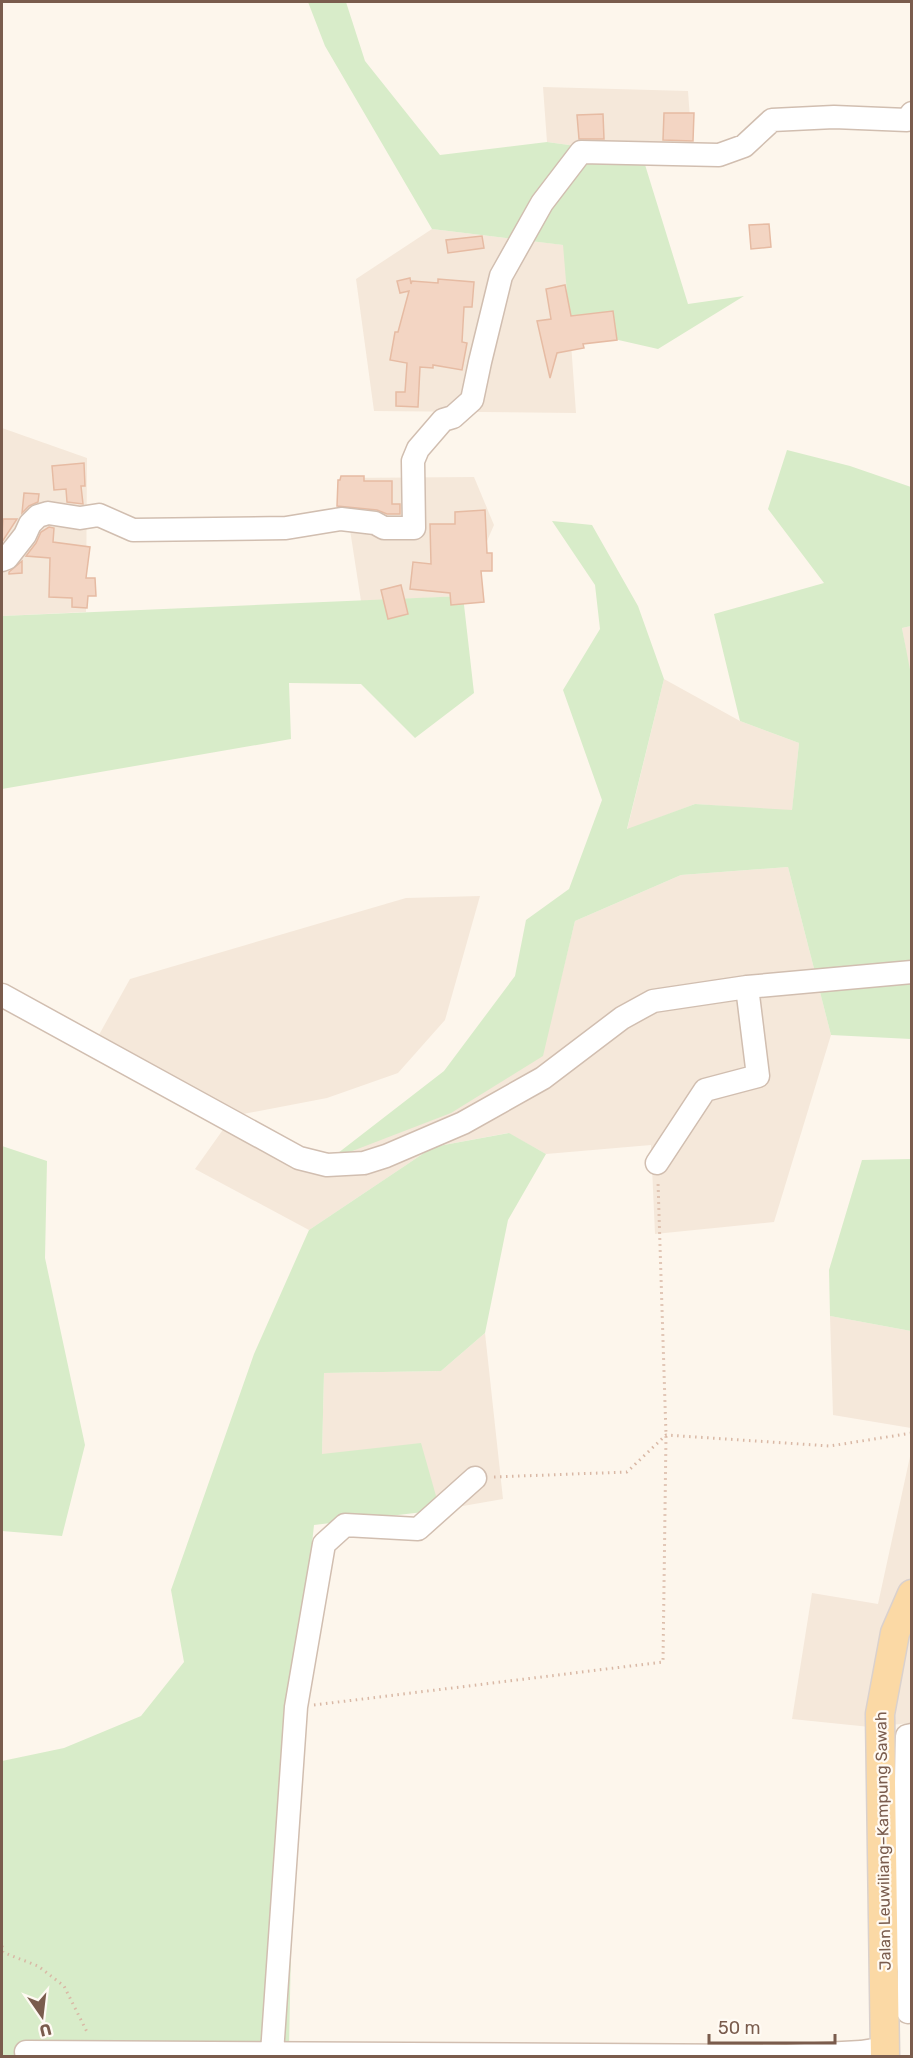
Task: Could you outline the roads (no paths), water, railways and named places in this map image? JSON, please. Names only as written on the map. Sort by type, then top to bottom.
[{"type":"main road","name":"Jalan Leuwiliang–Kampung Sawah","points":[[886,2052],[902,2013],[880,1714],[895,1633],[912,1594]]},
{"type":"street","points":[[2,560],[7,558],[38,516],[48,513],[80,518],[99,515],[133,530],[286,528],[341,519],[375,523],[384,528],[414,528],[413,461],[418,449],[443,420],[453,417],[472,400],[501,276],[542,203],[581,152],[719,155],[744,146],[772,120],[834,117],[907,120],[912,113]]},
{"type":"street","points":[[2,995],[299,1158],[327,1165],[364,1163],[463,1123],[543,1077],[622,1018],[653,1002],[747,987],[912,972]]},
{"type":"street","points":[[657,1163],[705,1090],[758,1076],[747,987]]},
{"type":"street","points":[[272,2053],[296,1707],[324,1544],[345,1524],[418,1529],[475,1478]]},
{"type":"street","points":[[902,2013],[909,1971],[903,1924],[909,1816],[907,1736],[912,1735]]},
{"type":"street","points":[[26,2052],[787,2056],[886,2052]]}]
